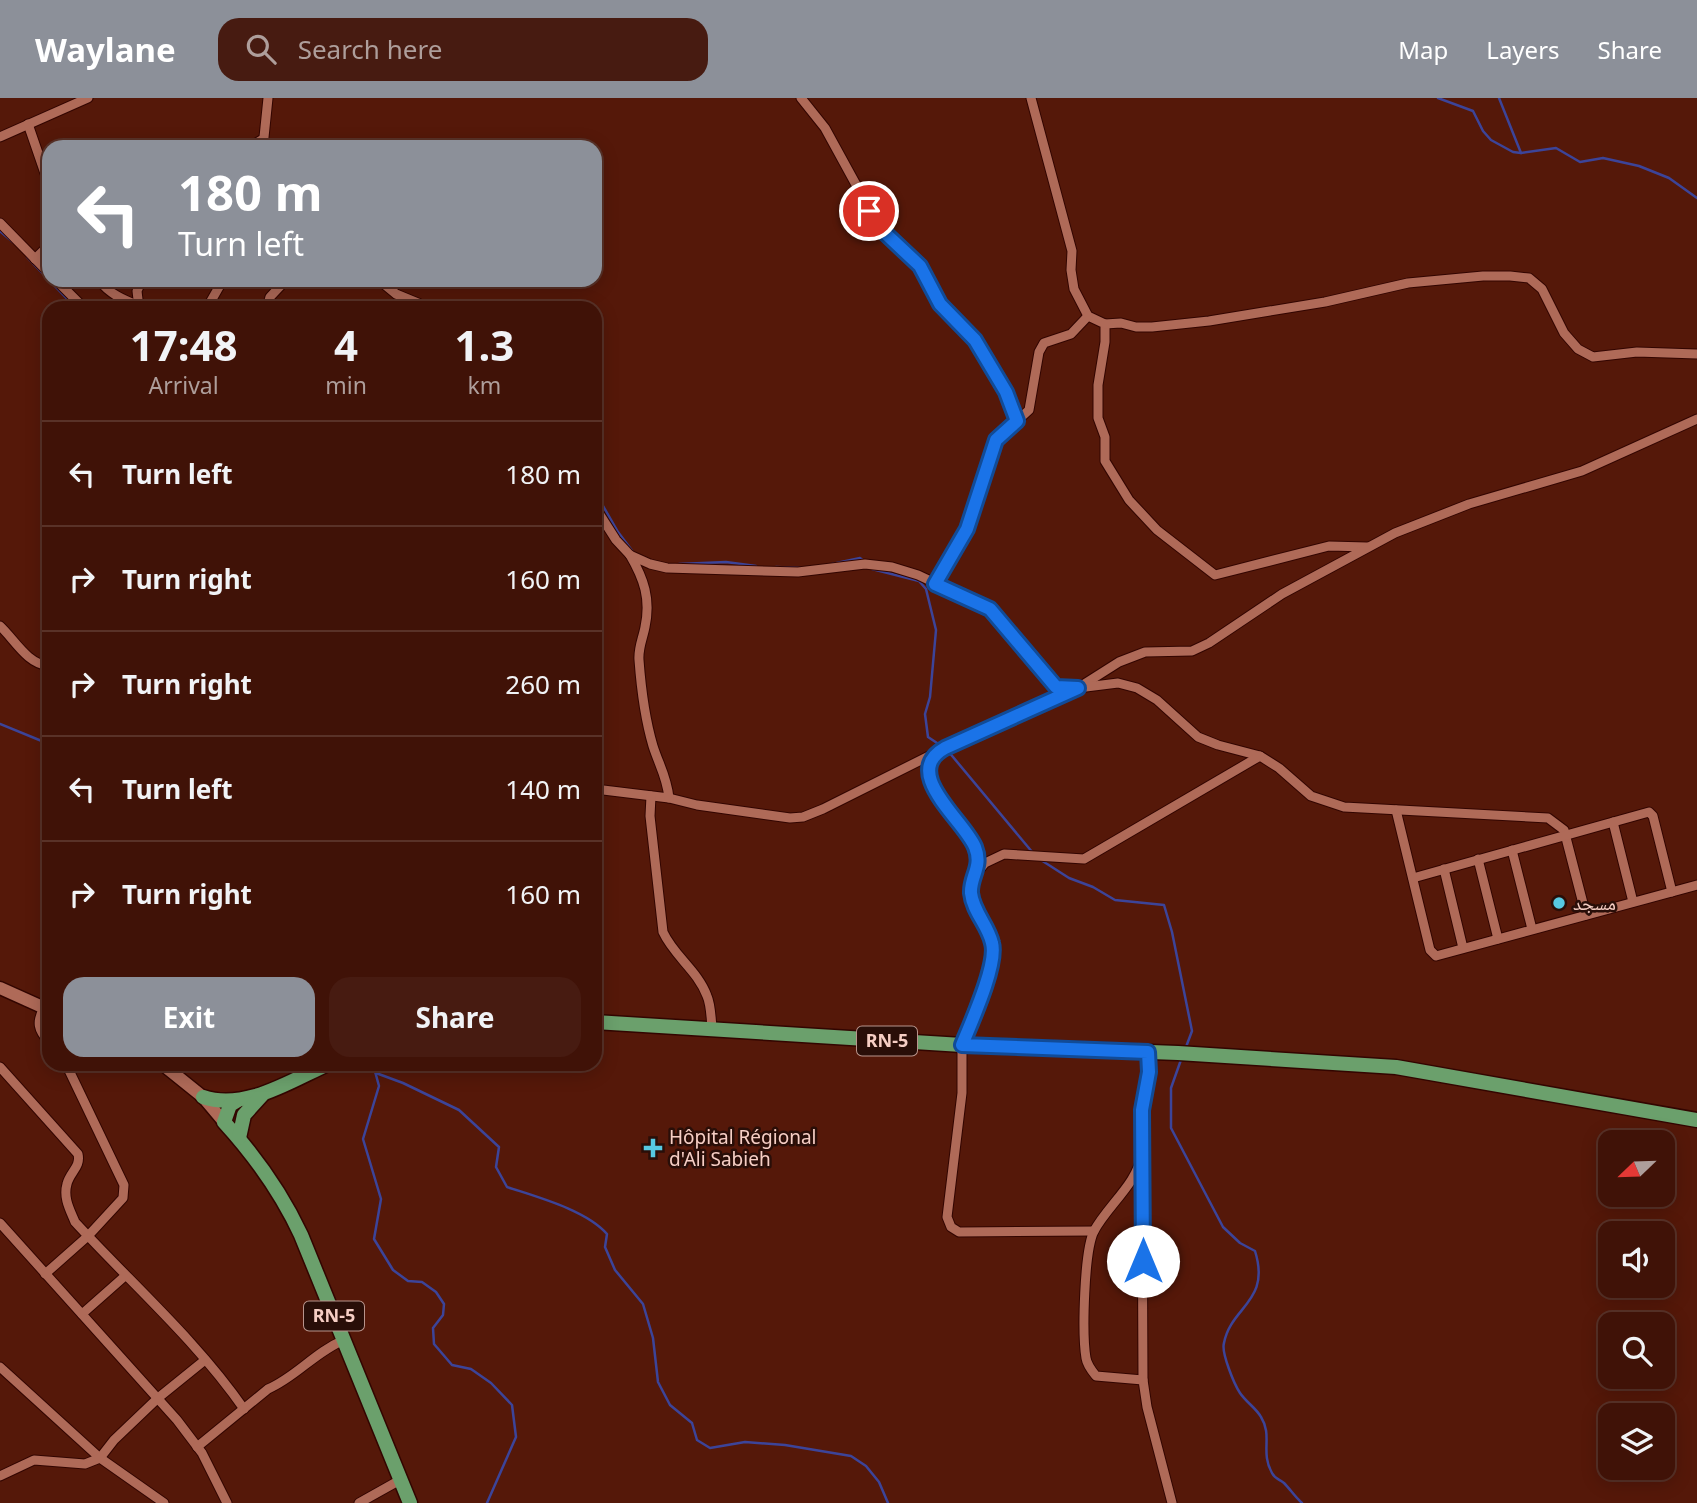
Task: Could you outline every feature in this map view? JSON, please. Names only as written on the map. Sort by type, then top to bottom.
[{"type":"main road","points":[[0,988],[42,1007]]},
{"type":"main road","name":"RN-5","points":[[602,1022],[962,1045],[1148,1052],[1396,1067],[1697,1120]]},
{"type":"main road","name":"RN-5","points":[[170,1071],[202,1097],[239,1138],[273,1182],[286,1204],[410,1503]]},
{"type":"main road","points":[[202,1097],[223,1102],[238,1100],[264,1093],[313,1071]]},
{"type":"main road","points":[[239,1138],[244,1115],[264,1093]]},
{"type":"main road","points":[[225,1122],[230,1105],[238,1100]]},
{"type":"street","points":[[0,137],[88,98]]},
{"type":"street","points":[[263,140],[268,98]]},
{"type":"street","points":[[801,98],[825,128],[877,223],[920,266],[940,304],[975,340],[1006,392],[1017,421]]},
{"type":"street","points":[[1031,98],[1072,251],[1074,289],[1088,316],[1105,324],[1152,327],[1209,321],[1325,302],[1408,283],[1510,276],[1529,278],[1542,289],[1564,333],[1578,349],[1593,357],[1637,352],[1697,354]]},
{"type":"street","points":[[28,124],[42,164]]},
{"type":"street","points":[[0,223],[42,266]]},
{"type":"street","points":[[35,259],[42,252]]},
{"type":"street","points":[[63,287],[77,301]]},
{"type":"street","points":[[104,287],[126,301]]},
{"type":"street","points":[[269,301],[279,287]]},
{"type":"street","points":[[388,287],[413,301]]},
{"type":"street","points":[[935,584],[967,529],[996,440],[1029,410],[1039,352],[1044,343],[1071,334],[1088,316]]},
{"type":"street","points":[[1105,324],[1105,342],[1097,385],[1098,418],[1105,438],[1105,461],[1129,500],[1157,530],[1214,575],[1329,546],[1369,547]]},
{"type":"street","points":[[602,790],[790,818],[803,817],[1078,688],[1119,662],[1145,652],[1177,653],[1209,643],[1268,602],[1395,533],[1469,503],[1582,471],[1697,419]]},
{"type":"street","points":[[602,518],[616,540],[630,555],[642,575],[647,593],[648,611],[640,644],[639,663],[653,746],[667,781],[669,798]]},
{"type":"street","points":[[630,555],[667,568],[818,571],[865,564],[892,567],[918,575],[990,609],[1056,687],[1078,688],[1106,683],[1137,688],[1157,700],[1198,737],[1260,756],[1279,768],[1311,796],[1344,807],[1548,818],[1564,830],[1586,915]]},
{"type":"street","points":[[0,626],[28,657],[42,665]]},
{"type":"street","points":[[935,753],[930,774],[931,786],[974,844],[979,861],[971,890],[973,905],[992,942],[994,958],[962,1045],[962,1093],[947,1217],[951,1227],[959,1232],[1094,1231]]},
{"type":"street","points":[[975,875],[985,863],[1004,854],[1084,859],[1260,756]]},
{"type":"street","points":[[651,796],[650,816],[663,932],[701,982],[709,998],[712,1028]]},
{"type":"street","points":[[1396,810],[1430,950],[1436,956],[1697,885]]},
{"type":"street","points":[[1413,877],[1649,812],[1653,816],[1672,892]]},
{"type":"street","points":[[1613,822],[1633,902]]},
{"type":"street","points":[[1512,850],[1532,929]]},
{"type":"street","points":[[1478,859],[1498,939]]},
{"type":"street","points":[[1444,869],[1463,948]]},
{"type":"street","points":[[42,1015],[38,1019],[38,1026],[42,1032]]},
{"type":"street","points":[[1148,1052],[1149,1072],[1142,1110],[1143,1380],[1147,1407],[1172,1503]]},
{"type":"street","points":[[0,1067],[78,1154],[79,1163],[66,1186],[66,1198],[75,1222],[205,1360],[244,1409]]},
{"type":"street","points":[[45,1274],[88,1236],[123,1198],[124,1185],[69,1071]]},
{"type":"street","points":[[1142,1155],[1127,1186],[1094,1231],[1089,1243],[1084,1291],[1086,1362],[1096,1377],[1143,1380]]},
{"type":"street","points":[[0,1223],[158,1398],[197,1447],[227,1503]]},
{"type":"street","points":[[82,1314],[125,1276]]},
{"type":"street","points":[[197,1447],[268,1389],[280,1384],[326,1347],[344,1340]]},
{"type":"street","points":[[0,1476],[34,1461],[85,1464],[100,1458],[114,1440],[158,1398],[205,1360]]},
{"type":"street","points":[[0,1367],[100,1458],[164,1503]]},
{"type":"street","points":[[359,1503],[400,1480]]},
{"type":"waterway","points":[[1438,98],[1473,111],[1491,140],[1513,152],[1556,148],[1580,162],[1603,158],[1639,166],[1669,178],[1697,198]]},
{"type":"waterway","points":[[1499,98],[1521,153]]},
{"type":"waterway","points":[[0,231],[13,242]]},
{"type":"waterway","points":[[27,257],[42,273]]},
{"type":"waterway","points":[[56,287],[69,301]]},
{"type":"waterway","points":[[602,504],[633,552]]},
{"type":"waterway","points":[[832,564],[860,558],[865,562]]},
{"type":"waterway","points":[[679,564],[726,562],[756,566]]},
{"type":"waterway","points":[[776,567],[801,568]]},
{"type":"waterway","points":[[872,569],[919,581],[926,589],[936,630],[930,697],[925,714],[928,737],[943,747]]},
{"type":"waterway","points":[[0,724],[42,741]]},
{"type":"waterway","points":[[948,751],[1033,853]]},
{"type":"waterway","points":[[1041,860],[1069,878],[1093,887],[1115,900],[1164,905],[1192,1031],[1186,1047]]},
{"type":"waterway","points":[[1182,1057],[1171,1088],[1171,1128],[1223,1227],[1240,1243],[1255,1251],[1259,1268],[1254,1293],[1228,1331],[1224,1343],[1226,1360],[1240,1393],[1259,1414],[1264,1424],[1267,1458],[1272,1473],[1302,1503]]},
{"type":"waterway","points":[[375,1071],[379,1086],[363,1139],[381,1199],[374,1239],[393,1270],[408,1281],[422,1282],[436,1292],[444,1304],[443,1315],[433,1328],[434,1344],[452,1365],[471,1369],[491,1383],[512,1405],[516,1437],[487,1503]]},
{"type":"waterway","points":[[376,1073],[459,1110],[499,1147],[496,1167],[507,1187],[574,1211],[607,1234],[605,1247],[615,1270],[643,1304],[653,1338],[658,1382],[670,1405],[692,1423],[697,1440],[710,1448],[745,1442],[785,1445],[851,1456],[866,1466],[879,1482],[888,1503]]},
{"type":"place","name":"مسجد","points":[[1559,903]]},
{"type":"place","name":"Hôpital Régional d'Ali Sabieh","points":[[653,1148]]},
{"type":"route","points":[[869,211],[885,233],[920,266],[940,304],[968,330],[1006,392],[1017,421],[996,440],[967,529],[935,584],[990,609],[1056,687],[1078,688],[945,748],[935,753],[932,760],[931,786],[974,844],[979,861],[971,890],[973,905],[992,942],[994,958],[962,1045],[1148,1052],[1149,1072],[1142,1110],[1143,1261]]}]
